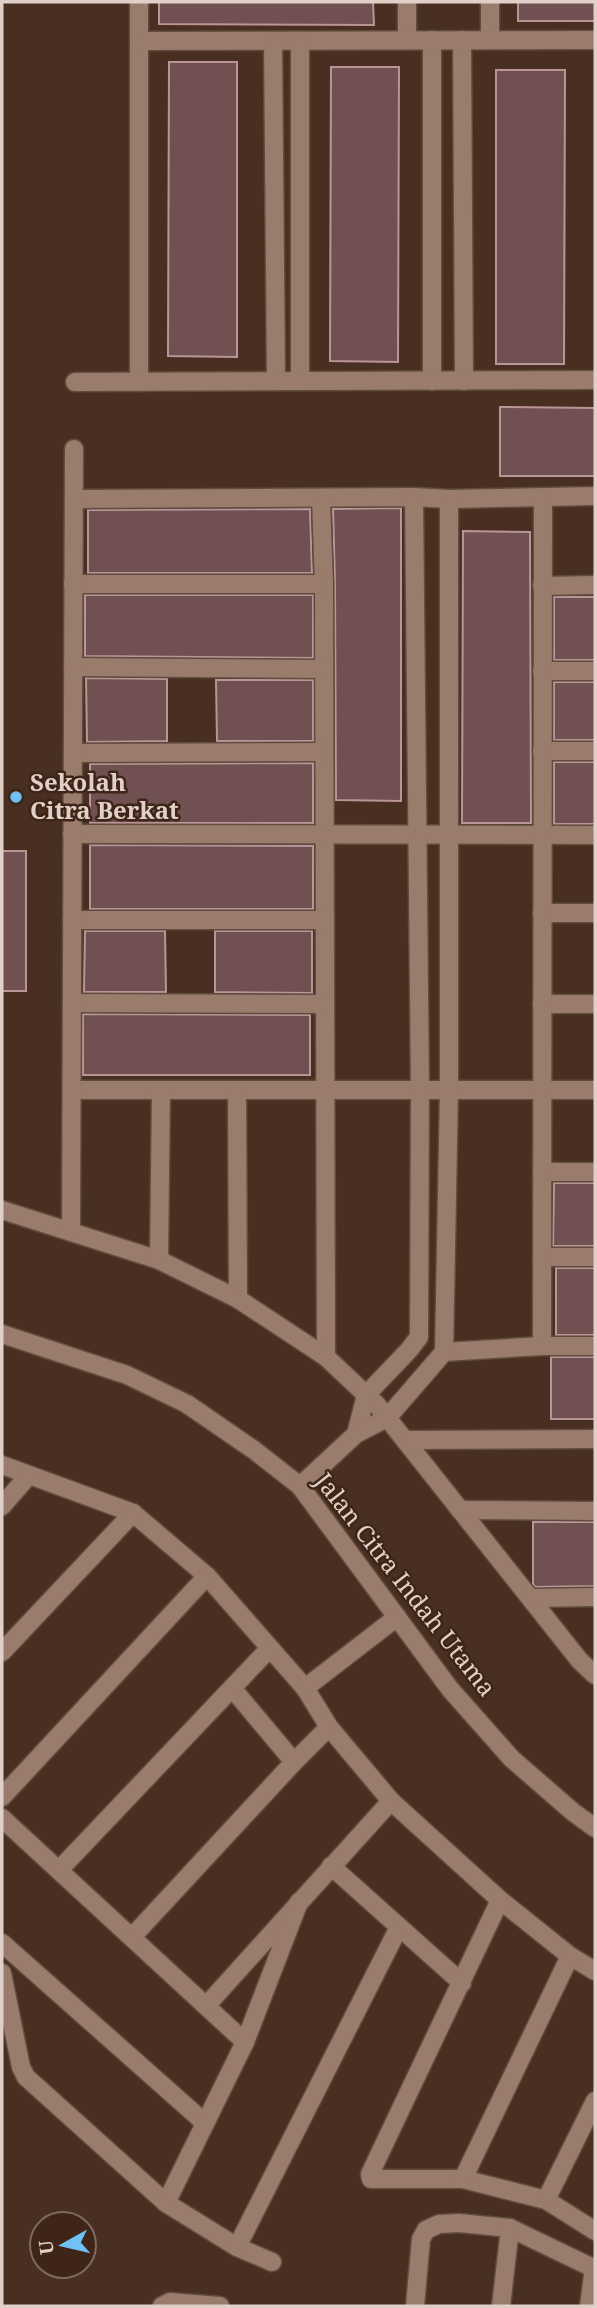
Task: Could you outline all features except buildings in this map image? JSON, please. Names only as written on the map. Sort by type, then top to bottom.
[{"type":"street","points":[[139,2],[139,382]]},
{"type":"street","points":[[407,2],[407,40]]},
{"type":"street","points":[[490,2],[490,40]]},
{"type":"street","points":[[273,40],[276,381]]},
{"type":"street","points":[[432,40],[432,381]]},
{"type":"street","points":[[462,40],[464,380]]},
{"type":"street","points":[[139,41],[595,40]]},
{"type":"street","points":[[300,41],[300,381]]},
{"type":"street","points":[[75,382],[595,380]]},
{"type":"street","points":[[71,1232],[75,449]]},
{"type":"street","points":[[75,499],[449,499],[595,496]]},
{"type":"street","points":[[542,1346],[543,497]]},
{"type":"street","points":[[356,1434],[366,1395],[419,1337],[420,1090],[414,498]]},
{"type":"street","points":[[321,499],[324,584],[326,1357]]},
{"type":"street","points":[[300,1486],[356,1434],[387,1418],[444,1352],[449,1090],[449,499]]},
{"type":"street","points":[[73,584],[324,584]]},
{"type":"street","points":[[542,586],[595,585]]},
{"type":"street","points":[[73,667],[324,668]]},
{"type":"street","points":[[542,671],[595,671]]},
{"type":"street","points":[[542,751],[595,751]]},
{"type":"street","points":[[73,753],[324,752]]},
{"type":"street","points":[[72,834],[595,835]]},
{"type":"street","points":[[542,913],[595,913]]},
{"type":"street","points":[[72,920],[325,920]]},
{"type":"street","points":[[72,1003],[325,1004]]},
{"type":"street","points":[[542,1004],[595,1004]]},
{"type":"street","points":[[72,1090],[595,1090]]},
{"type":"street","points":[[159,1261],[161,1090]]},
{"type":"street","points":[[237,1090],[238,1299]]},
{"type":"street","points":[[542,1172],[595,1172]]},
{"type":"street","points":[[2,1210],[159,1261],[238,1299],[326,1357],[387,1418],[580,1661],[595,1675]]},
{"type":"street","points":[[542,1257],[595,1258]]},
{"type":"street","name":"Jalan Citra Indah Utama","points":[[2,1334],[127,1375],[187,1404],[254,1450],[300,1486],[450,1689],[512,1759],[595,1828]]},
{"type":"street","points":[[444,1352],[542,1346],[595,1346]]},
{"type":"street","points":[[405,1440],[595,1439]]},
{"type":"street","points":[[2,1465],[133,1513],[207,1576],[305,1688],[330,1727],[391,1801],[500,1900],[570,1956],[595,1971]]},
{"type":"street","points":[[2,1506],[28,1476]]},
{"type":"street","points":[[460,1510],[595,1511]]},
{"type":"street","points":[[2,1651],[133,1513]]},
{"type":"street","points":[[2,1797],[207,1576]]},
{"type":"street","points":[[530,1598],[595,1597]]},
{"type":"street","points":[[305,1688],[397,1617]]},
{"type":"street","points":[[59,1870],[269,1649]]},
{"type":"street","points":[[232,1688],[294,1762]]},
{"type":"street","points":[[131,1937],[330,1727]]},
{"type":"street","points":[[206,2006],[391,1801]]},
{"type":"street","points":[[2,1818],[245,2042]]},
{"type":"street","points":[[331,1866],[462,1983]]},
{"type":"street","points":[[500,1900],[370,2174],[371,2179],[463,2179],[546,2200],[595,2231]]},
{"type":"street","points":[[166,2203],[245,2042],[299,1902]]},
{"type":"street","points":[[237,2247],[399,1927]]},
{"type":"street","points":[[2,1943],[205,2123]]},
{"type":"street","points":[[463,2179],[570,1956]]},
{"type":"street","points":[[2,1973],[21,2067],[26,2077],[166,2203],[237,2247],[272,2262]]},
{"type":"street","points":[[546,2200],[595,2101]]},
{"type":"street","points":[[415,2306],[421,2239],[426,2230],[439,2224],[459,2223],[510,2228],[594,2269],[589,2306]]},
{"type":"street","points":[[501,2306],[510,2228]]},
{"type":"street","points":[[162,2306],[170,2302],[220,2306]]},
{"type":"place","name":"Sekolah Citra Berkat","points":[[16,797]]}]
